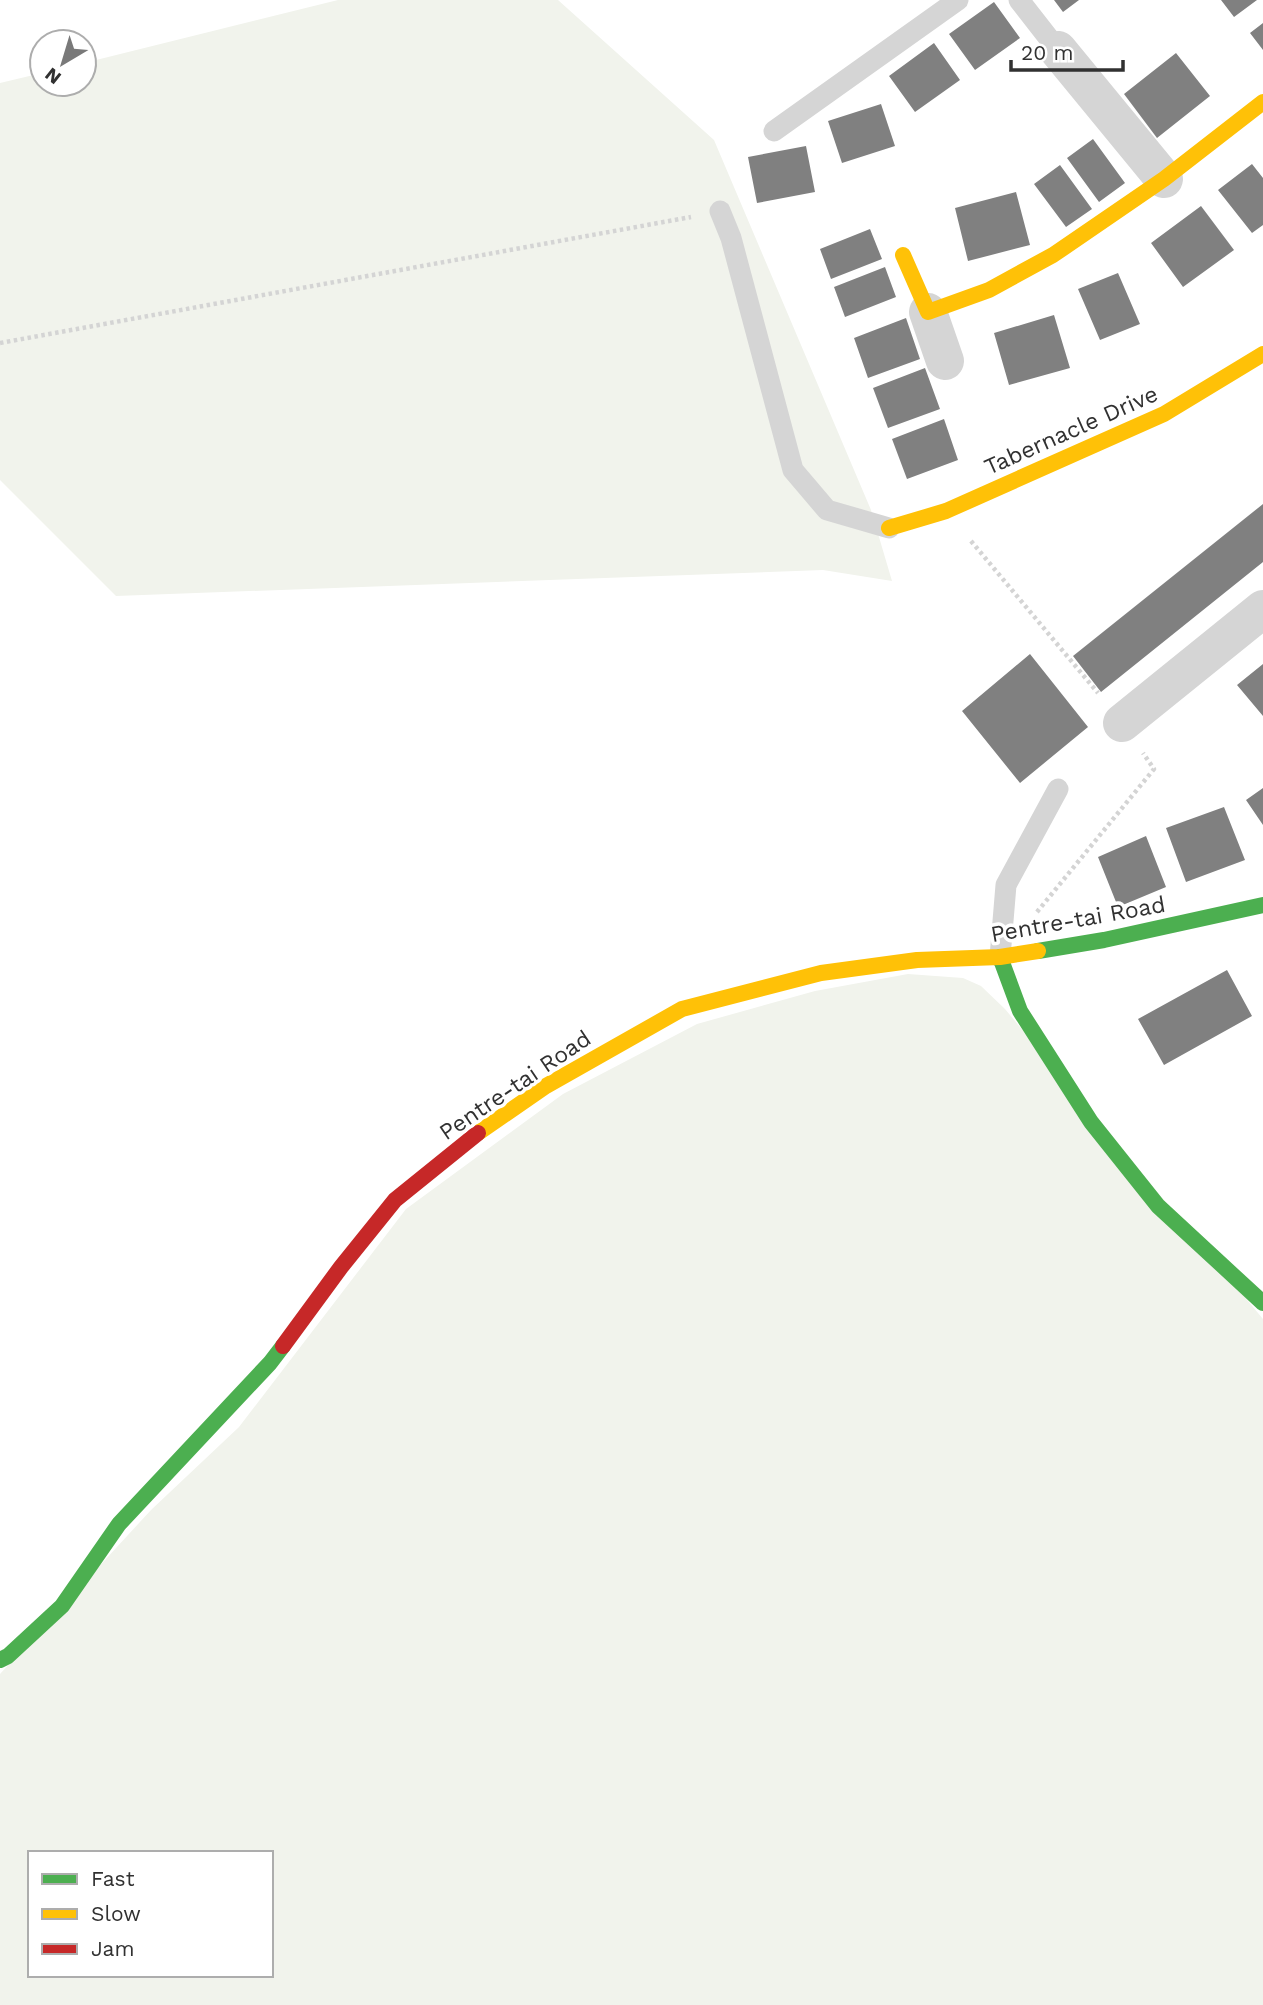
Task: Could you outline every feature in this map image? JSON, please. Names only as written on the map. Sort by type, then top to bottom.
[{"type":"street","points":[[1058,50],[1164,179]]},
{"type":"street","points":[[928,312],[989,290],[1053,255],[1164,179],[1263,102]]},
{"type":"street","points":[[903,255],[928,312],[945,361]]},
{"type":"street","name":"Tabernacle Drive","points":[[889,528],[946,511],[1164,414],[1263,354]]},
{"type":"street","points":[[1122,723],[1263,609]]},
{"type":"street","name":"Pentre-tai Road","points":[[0,1660],[62,1606],[119,1524],[270,1363],[341,1267],[396,1200],[470,1139],[546,1086],[682,1009],[821,973],[917,960],[1000,957],[1104,940],[1263,905]]},
{"type":"street","points":[[1000,957],[1020,1011],[1091,1122],[1158,1206],[1263,1303]]},
{"type":"lane","points":[[774,131],[958,0]]},
{"type":"lane","points":[[1019,0],[1058,50]]},
{"type":"lane","points":[[720,211],[731,238],[793,470],[827,510],[889,528]]},
{"type":"lane","points":[[1000,957],[1006,885],[1058,789]]},
{"type":"path","points":[[0,343],[720,211]]},
{"type":"path","points":[[946,511],[1122,723],[1154,769],[1000,957]]},
{"type":"shaded area","points":[[338,0],[558,0],[714,140],[871,510],[892,581],[823,570],[116,596],[0,480],[0,83],[28,76],[28,98],[98,98],[98,60]]},
{"type":"shaded area","points":[[908,974],[963,978],[981,986],[1005,1009],[1263,1319],[1263,2005],[0,2005],[0,1674],[151,1510],[239,1427],[406,1209],[563,1094],[697,1024],[815,991]]},
{"type":"building","points":[[1054,0],[1079,0],[1063,12]]},
{"type":"building","points":[[1221,0],[1257,0],[1234,17]]},
{"type":"building","points":[[994,2],[1020,38],[975,70],[949,34]]},
{"type":"building","points":[[1263,23],[1263,50],[1250,33]]},
{"type":"building","points":[[934,43],[960,80],[915,112],[889,76]]},
{"type":"building","points":[[1176,53],[1210,96],[1157,138],[1124,94]]},
{"type":"building","points":[[881,104],[895,146],[842,163],[828,121]]},
{"type":"building","points":[[1093,139],[1125,183],[1099,202],[1067,158]]},
{"type":"building","points":[[806,146],[815,192],[757,203],[748,157]]},
{"type":"building","points":[[1252,164],[1263,178],[1263,225],[1252,233],[1218,190]]},
{"type":"building","points":[[1060,165],[1092,209],[1066,227],[1034,184]]},
{"type":"building","points":[[1016,192],[1030,245],[968,261],[955,208]]},
{"type":"building","points":[[1201,206],[1234,250],[1183,287],[1151,243]]},
{"type":"building","points":[[870,229],[882,259],[831,279],[820,249]]},
{"type":"building","points":[[885,267],[896,297],[845,317],[834,287]]},
{"type":"building","points":[[1118,273],[1140,324],[1100,340],[1078,289]]},
{"type":"building","points":[[1054,315],[1070,368],[1009,385],[994,333]]},
{"type":"building","points":[[906,318],[920,359],[868,378],[854,338]]},
{"type":"building","points":[[925,368],[940,409],[888,428],[873,388]]},
{"type":"building","points":[[944,419],[958,460],[907,479],[892,439]]},
{"type":"building","points":[[1263,504],[1263,562],[1101,692],[1073,656]]},
{"type":"building","points":[[1030,654],[1088,727],[1020,783],[962,711]]},
{"type":"building","points":[[1263,664],[1263,716],[1237,685]]},
{"type":"building","points":[[1263,788],[1263,825],[1246,800]]},
{"type":"building","points":[[1224,807],[1245,860],[1186,882],[1166,828]]},
{"type":"building","points":[[1146,836],[1166,887],[1118,907],[1098,857]]},
{"type":"building","points":[[1227,970],[1252,1016],[1164,1065],[1138,1019]]},
{"type":"traffic: fast","points":[[1038,951],[1104,940],[1263,905]]},
{"type":"traffic: fast","points":[[1000,957],[1020,1011],[1091,1122],[1158,1206],[1263,1303]]},
{"type":"traffic: fast","points":[[0,1660],[8,1656],[62,1606],[119,1524],[283,1346]]},
{"type":"traffic: slow","points":[[903,255],[928,312],[989,290],[1053,255],[1164,179],[1263,102]]},
{"type":"traffic: slow","points":[[889,528],[946,511],[1164,414],[1263,354]]},
{"type":"traffic: slow","points":[[478,1133],[546,1086],[682,1009],[821,973],[917,960],[1000,957],[1038,951]]},
{"type":"traffic: jam","points":[[283,1346],[395,1200],[478,1133]]}]
